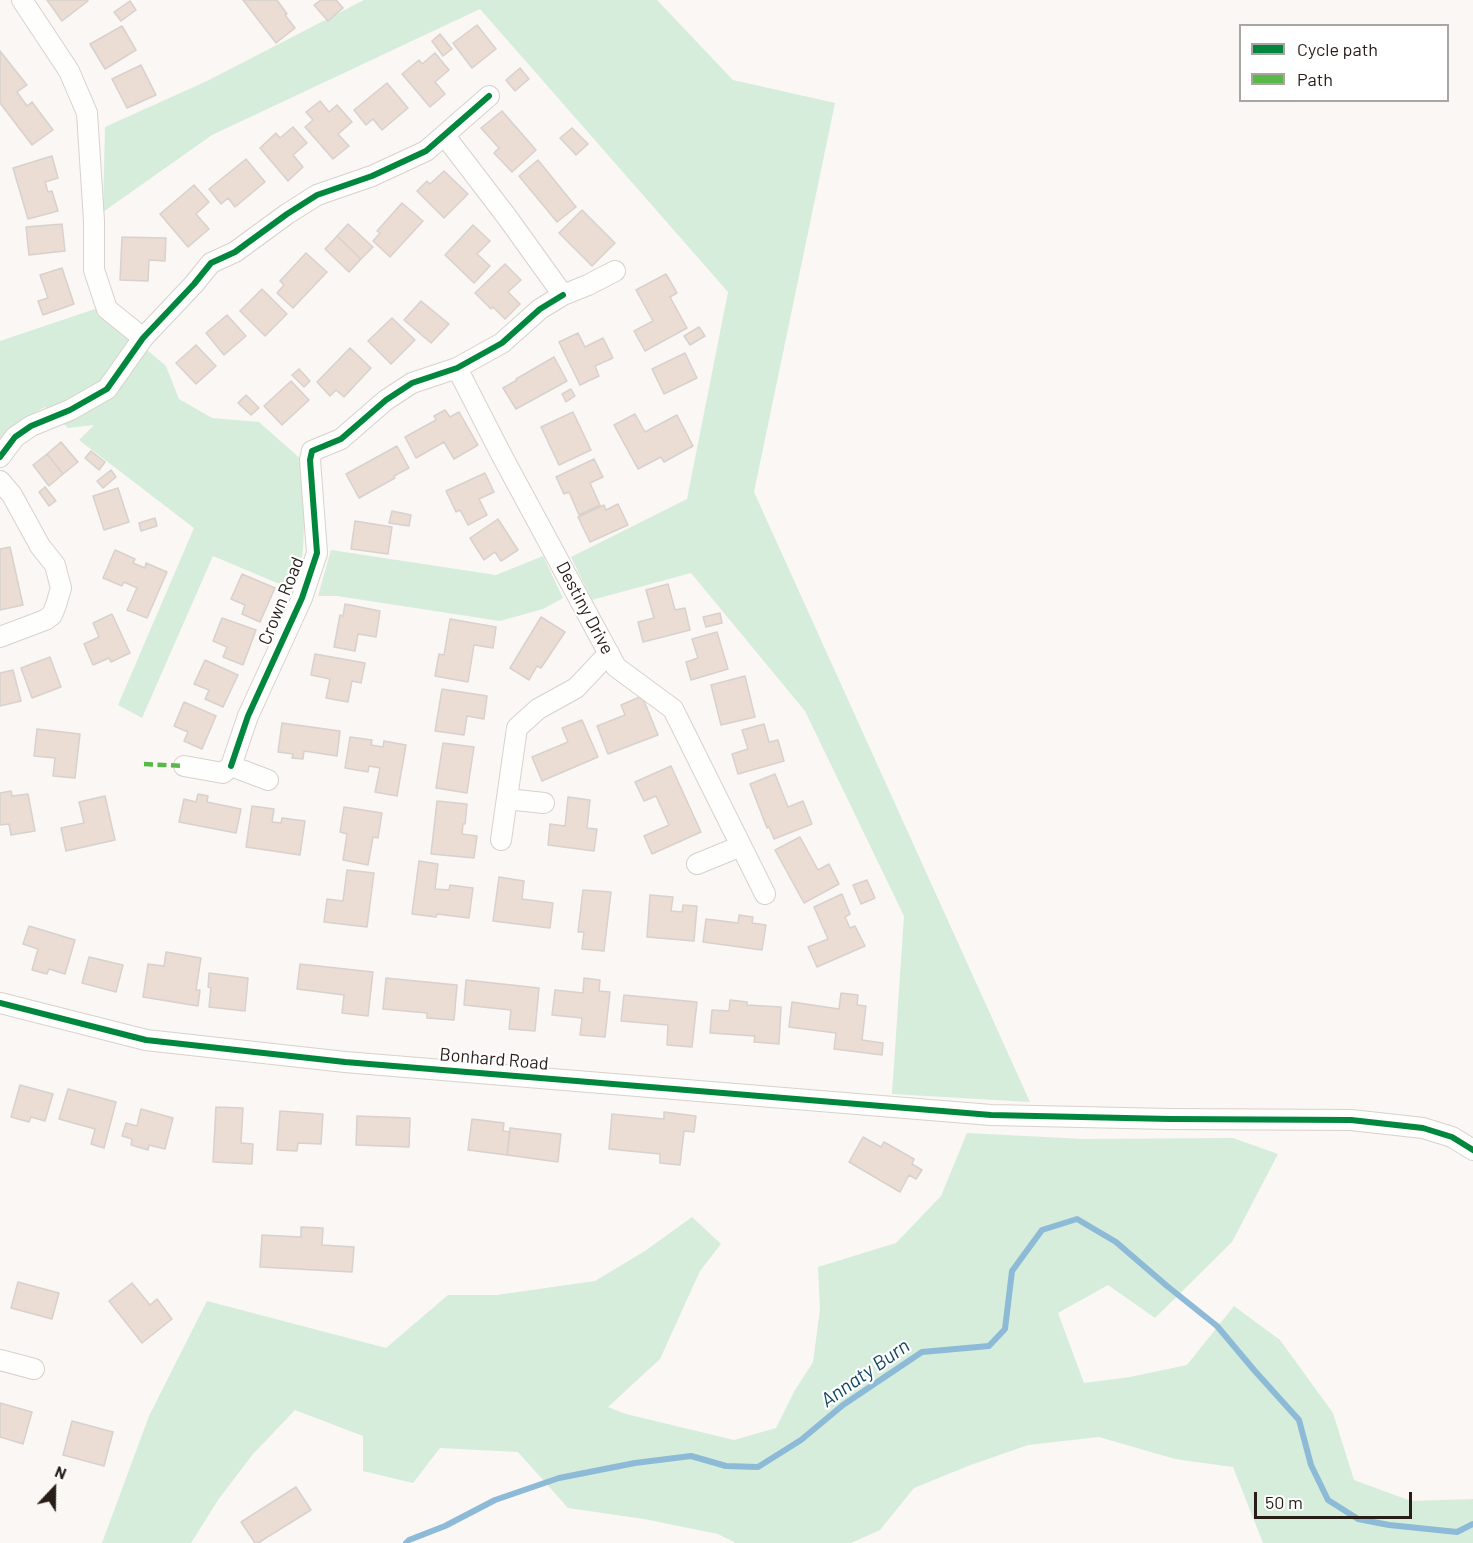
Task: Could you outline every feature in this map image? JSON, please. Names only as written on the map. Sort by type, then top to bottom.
[{"type":"street","points":[[22,0],[69,70],[87,113],[94,221],[94,270],[107,309],[143,338]]},
{"type":"street","points":[[0,457],[15,437],[31,426],[70,410],[107,389],[143,338],[211,263],[235,252],[317,195],[396,166],[426,152],[489,96]]},
{"type":"street","points":[[445,136],[563,295]]},
{"type":"street","name":"Crown Road","points":[[231,766],[248,716],[302,598],[317,553],[310,459],[312,451],[341,438],[386,400],[412,383],[458,368],[502,343],[540,309],[563,295],[615,271]]},
{"type":"street","name":"Destiny Drive","points":[[458,368],[501,454],[616,667],[672,709],[765,894]]},
{"type":"street","points":[[0,481],[12,495],[40,546],[55,565],[61,588],[52,615],[45,620],[0,637]]},
{"type":"street","points":[[501,840],[517,728],[538,709],[576,688],[609,653]]},
{"type":"street","points":[[184,766],[223,773],[231,766],[268,780]]},
{"type":"street","points":[[507,799],[544,803]]},
{"type":"street","points":[[697,864],[741,846]]},
{"type":"street","name":"Bonhard Road","points":[[0,1003],[146,1040],[345,1062],[991,1115],[1351,1120],[1423,1128],[1452,1137],[1473,1150]]},
{"type":"street","points":[[0,1360],[34,1369]]},
{"type":"green space","points":[[364,0],[657,0],[733,80],[835,103],[754,492],[1030,1102],[892,1094],[904,916],[805,711],[691,573],[592,600],[571,557],[687,499],[728,292],[480,9],[212,135],[103,212],[105,127],[207,81]]},
{"type":"green space","points":[[95,309],[166,366],[179,399],[212,418],[259,422],[303,461],[305,499],[303,550],[296,589],[213,556],[142,718],[118,705],[194,528],[79,440],[94,425],[68,428],[45,407],[19,421],[0,442],[0,341]]},
{"type":"green space","points":[[331,550],[496,575],[543,556],[563,598],[543,609],[500,621],[337,596],[318,596]]},
{"type":"green space","points":[[967,1133],[1084,1139],[1233,1138],[1278,1154],[1232,1242],[1155,1318],[1108,1285],[1058,1313],[1084,1383],[1130,1377],[1187,1365],[1234,1306],[1280,1340],[1333,1413],[1354,1480],[1411,1501],[1473,1499],[1473,1543],[1263,1543],[1233,1467],[1175,1459],[1099,1437],[1028,1445],[914,1488],[880,1530],[851,1543],[736,1543],[718,1534],[644,1519],[568,1508],[518,1452],[440,1448],[413,1483],[363,1471],[363,1436],[295,1410],[253,1454],[218,1500],[191,1543],[102,1543],[149,1416],[207,1301],[386,1348],[448,1295],[497,1295],[595,1281],[645,1251],[692,1217],[721,1244],[700,1271],[660,1359],[608,1407],[626,1414],[734,1440],[776,1428],[795,1390],[813,1362],[820,1309],[818,1267],[896,1243],[941,1196]]},
{"type":"building","points":[[47,0],[87,0],[88,1],[62,21]]},
{"type":"building","points":[[243,0],[277,0],[295,28],[276,43]]},
{"type":"building","points":[[321,0],[336,0],[343,8],[328,21],[314,5]]},
{"type":"building","points":[[130,1],[136,10],[121,21],[114,12]]},
{"type":"building","points":[[477,25],[496,49],[472,68],[453,43]]},
{"type":"building","points":[[122,26],[136,50],[105,69],[90,44]]},
{"type":"building","points":[[440,34],[452,49],[443,56],[432,41]]},
{"type":"building","points":[[0,51],[27,85],[17,92],[27,106],[32,102],[53,130],[32,145],[0,103]]},
{"type":"building","points":[[435,53],[449,70],[435,82],[445,94],[430,107],[402,74],[419,60],[422,64]]},
{"type":"building","points":[[141,65],[156,95],[127,108],[112,79]]},
{"type":"building","points":[[520,68],[529,79],[515,91],[506,80]]},
{"type":"building","points":[[387,83],[408,108],[382,130],[373,119],[366,125],[354,110]]},
{"type":"building","points":[[320,101],[329,112],[337,105],[352,122],[338,134],[349,146],[333,159],[305,127],[313,120],[306,112]]},
{"type":"building","points":[[502,111],[536,150],[512,172],[494,153],[499,148],[481,128]]},
{"type":"building","points":[[293,127],[307,143],[293,155],[303,167],[288,181],[260,148],[276,133],[280,138]]},
{"type":"building","points":[[572,128],[588,144],[576,155],[560,138]]},
{"type":"building","points":[[52,156],[58,178],[45,182],[48,192],[52,191],[58,211],[28,219],[13,168]]},
{"type":"building","points":[[246,159],[265,182],[235,207],[228,198],[221,204],[209,189]]},
{"type":"building","points":[[538,160],[576,207],[557,222],[519,176]]},
{"type":"building","points":[[444,171],[468,194],[444,218],[417,191],[427,181],[430,184]]},
{"type":"building","points":[[194,185],[209,202],[196,214],[209,229],[188,247],[160,214]]},
{"type":"building","points":[[402,203],[423,221],[390,257],[373,241],[380,233],[377,231]]},
{"type":"building","points":[[582,210],[615,243],[592,266],[559,233]]},
{"type":"building","points":[[62,224],[65,251],[29,255],[26,227]]},
{"type":"building","points":[[348,224],[373,247],[361,259],[337,236]]},
{"type":"building","points":[[473,225],[490,241],[477,254],[490,266],[474,283],[445,255]]},
{"type":"building","points":[[337,236],[361,259],[349,272],[325,249]]},
{"type":"building","points":[[122,237],[166,238],[165,261],[149,260],[148,281],[120,280]]},
{"type":"building","points":[[306,253],[327,272],[293,308],[277,293],[284,285],[280,281]]},
{"type":"building","points":[[505,264],[521,280],[508,292],[520,304],[505,319],[475,293]]},
{"type":"building","points":[[62,268],[74,304],[43,315],[38,301],[48,298],[40,275]]},
{"type":"building","points":[[666,274],[677,293],[670,297],[687,328],[645,351],[634,331],[653,321],[636,290]]},
{"type":"building","points":[[262,289],[287,314],[265,336],[240,311]]},
{"type":"building","points":[[421,301],[449,324],[431,343],[404,320]]},
{"type":"building","points":[[227,315],[246,336],[224,355],[206,333]]},
{"type":"building","points":[[392,318],[415,340],[391,364],[368,341]]},
{"type":"building","points":[[699,327],[705,336],[690,345],[684,336]]},
{"type":"building","points":[[578,333],[585,347],[603,338],[613,358],[595,366],[599,376],[580,385],[559,342]]},
{"type":"building","points":[[196,345],[216,366],[196,384],[176,363]]},
{"type":"building","points":[[350,348],[371,368],[344,397],[336,390],[330,396],[317,382]]},
{"type":"building","points":[[685,353],[697,378],[664,394],[652,369]]},
{"type":"building","points":[[554,357],[567,381],[516,409],[503,388]]},
{"type":"building","points":[[299,369],[310,381],[304,387],[292,375]]},
{"type":"building","points":[[291,381],[309,400],[282,425],[264,406]]},
{"type":"building","points":[[571,389],[575,396],[566,402],[562,394]]},
{"type":"building","points":[[246,395],[259,408],[251,415],[238,403]]},
{"type":"building","points":[[445,410],[450,417],[459,412],[478,445],[454,459],[444,442],[416,458],[405,437],[436,420],[434,416]]},
{"type":"building","points":[[573,412],[591,450],[559,465],[541,427]]},
{"type":"building","points":[[635,414],[645,432],[677,415],[693,446],[664,462],[661,457],[638,469],[614,425]]},
{"type":"building","points":[[61,442],[78,462],[63,474],[47,454]]},
{"type":"building","points":[[397,446],[409,468],[359,498],[346,474]]},
{"type":"building","points":[[91,451],[105,462],[99,470],[85,458]]},
{"type":"building","points":[[47,454],[63,474],[49,486],[33,465]]},
{"type":"building","points":[[594,459],[603,477],[590,483],[600,505],[579,515],[569,492],[564,494],[556,477]]},
{"type":"building","points":[[111,470],[116,477],[103,488],[97,481]]},
{"type":"building","points":[[485,473],[494,492],[479,499],[487,515],[468,525],[460,510],[456,512],[446,491]]},
{"type":"building","points":[[45,487],[56,501],[49,506],[39,492]]},
{"type":"building","points":[[118,488],[129,522],[104,530],[93,496]]},
{"type":"building","points":[[618,504],[628,525],[590,542],[578,517],[604,505],[606,510]]},
{"type":"building","points":[[392,511],[411,515],[409,526],[389,523]]},
{"type":"building","points":[[155,518],[157,526],[141,531],[139,523]]},
{"type":"building","points":[[498,519],[518,550],[501,561],[495,552],[484,560],[470,538]]},
{"type":"building","points":[[355,521],[392,527],[388,554],[351,549]]},
{"type":"building","points":[[10,547],[23,605],[0,610],[0,549]]},
{"type":"building","points":[[115,550],[135,559],[133,563],[145,568],[146,563],[167,572],[147,618],[127,610],[137,588],[124,582],[122,586],[103,578]]},
{"type":"building","points":[[242,574],[275,588],[260,622],[242,614],[245,605],[231,599]]},
{"type":"building","points":[[668,584],[675,610],[685,608],[690,630],[643,642],[638,622],[654,618],[646,590]]},
{"type":"building","points":[[345,604],[380,611],[376,637],[358,634],[355,651],[334,647],[340,615],[343,616]]},
{"type":"building","points":[[720,613],[722,623],[706,627],[703,617]]},
{"type":"building","points":[[112,614],[130,653],[111,662],[109,658],[93,665],[84,644],[99,637],[93,623]]},
{"type":"building","points":[[541,617],[565,632],[541,668],[537,666],[529,680],[510,668]]},
{"type":"building","points":[[222,618],[256,630],[243,665],[223,657],[227,647],[213,641]]},
{"type":"building","points":[[450,619],[496,627],[493,648],[474,645],[468,682],[435,676],[439,654],[444,655]]},
{"type":"building","points":[[717,632],[728,669],[691,680],[686,662],[698,658],[692,639]]},
{"type":"building","points":[[315,654],[365,663],[361,683],[352,681],[348,702],[326,698],[330,679],[311,675]]},
{"type":"building","points":[[50,657],[61,687],[32,698],[21,668]]},
{"type":"building","points":[[205,660],[238,675],[223,707],[205,699],[209,690],[194,684]]},
{"type":"building","points":[[13,670],[21,701],[0,706],[0,673]]},
{"type":"building","points":[[745,676],[755,717],[721,725],[711,685]]},
{"type":"building","points":[[442,689],[487,696],[484,719],[467,716],[464,735],[435,731]]},
{"type":"building","points":[[642,696],[658,735],[608,754],[597,726],[625,715],[621,705]]},
{"type":"building","points":[[184,702],[216,716],[202,749],[184,741],[188,732],[174,726]]},
{"type":"building","points":[[582,720],[598,757],[542,781],[532,757],[568,742],[562,728]]},
{"type":"building","points":[[282,723],[340,731],[337,756],[304,751],[303,759],[292,758],[293,754],[278,752]]},
{"type":"building","points":[[764,724],[769,742],[778,740],[784,761],[738,774],[732,754],[748,749],[742,730]]},
{"type":"building","points":[[37,729],[80,734],[75,778],[53,776],[55,758],[34,756]]},
{"type":"building","points":[[350,737],[372,740],[371,745],[383,747],[384,741],[406,745],[397,796],[375,792],[380,768],[369,766],[368,772],[345,768]]},
{"type":"building","points":[[443,743],[474,747],[467,793],[436,788]]},
{"type":"building","points":[[671,766],[701,832],[652,854],[644,836],[669,825],[656,796],[644,801],[635,782]]},
{"type":"building","points":[[775,774],[788,807],[803,801],[812,824],[774,839],[769,827],[767,828],[750,784]]},
{"type":"building","points":[[11,791],[12,796],[28,794],[35,831],[11,835],[9,824],[0,825],[0,793]]},
{"type":"building","points":[[198,794],[208,796],[207,802],[241,809],[236,833],[179,822],[184,799],[196,802]]},
{"type":"building","points":[[105,796],[115,840],[66,851],[61,828],[84,823],[79,802]]},
{"type":"building","points":[[568,797],[590,800],[587,828],[597,829],[594,851],[548,845],[550,824],[565,826]]},
{"type":"building","points":[[437,801],[467,804],[462,834],[477,836],[474,858],[431,854]]},
{"type":"building","points":[[252,806],[274,809],[272,822],[281,823],[282,818],[305,821],[300,855],[246,847]]},
{"type":"building","points":[[344,807],[382,813],[378,838],[373,837],[368,865],[343,860],[347,834],[340,832]]},
{"type":"building","points":[[800,837],[818,870],[829,864],[839,884],[804,903],[775,850]]},
{"type":"building","points":[[419,861],[438,864],[435,889],[449,890],[450,885],[473,888],[469,918],[412,914]]},
{"type":"building","points":[[347,870],[374,873],[367,927],[324,922],[327,899],[343,901]]},
{"type":"building","points":[[499,877],[524,881],[522,899],[553,903],[550,928],[493,921]]},
{"type":"building","points":[[867,880],[875,898],[861,904],[853,885]]},
{"type":"building","points":[[583,890],[611,892],[604,951],[582,949],[584,932],[578,932]]},
{"type":"building","points":[[842,894],[850,914],[845,917],[850,928],[855,926],[865,946],[817,967],[808,947],[828,939],[814,907]]},
{"type":"building","points":[[650,895],[673,897],[671,911],[682,912],[683,905],[697,906],[694,941],[647,937]]},
{"type":"building","points":[[739,915],[753,917],[752,923],[766,925],[762,950],[703,942],[706,919],[738,923]]},
{"type":"building","points":[[29,926],[75,940],[65,974],[49,969],[47,974],[32,970],[38,949],[23,944]]},
{"type":"building","points":[[166,952],[201,958],[196,990],[200,990],[198,1006],[143,997],[148,964],[164,966]]},
{"type":"building","points":[[89,957],[123,965],[116,992],[82,983]]},
{"type":"building","points":[[300,964],[373,972],[368,1016],[342,1013],[344,995],[297,989]]},
{"type":"building","points":[[209,973],[248,978],[245,1011],[209,1007],[211,988],[208,987]]},
{"type":"building","points":[[386,978],[457,985],[454,1020],[427,1018],[427,1013],[383,1009]]},
{"type":"building","points":[[584,978],[600,980],[599,991],[610,992],[605,1037],[580,1035],[582,1018],[552,1015],[555,990],[583,993]]},
{"type":"building","points":[[466,980],[539,988],[535,1031],[509,1029],[511,1010],[464,1005]]},
{"type":"building","points":[[841,993],[858,995],[857,1005],[866,1006],[862,1040],[883,1043],[882,1055],[834,1049],[836,1033],[789,1027],[792,1002],[839,1009]]},
{"type":"building","points":[[624,995],[697,1002],[692,1047],[667,1045],[668,1025],[621,1021]]},
{"type":"building","points":[[730,1000],[747,1002],[747,1005],[781,1007],[779,1044],[754,1042],[755,1036],[710,1033],[712,1010],[729,1011]]},
{"type":"building","points":[[20,1085],[53,1094],[45,1121],[31,1117],[29,1122],[11,1117]]},
{"type":"building","points":[[68,1089],[116,1102],[104,1148],[91,1144],[95,1129],[59,1119]]},
{"type":"building","points":[[216,1107],[243,1108],[241,1143],[253,1144],[252,1164],[213,1162]]},
{"type":"building","points":[[141,1109],[173,1118],[165,1149],[149,1145],[148,1150],[131,1145],[132,1139],[122,1136],[126,1123],[137,1126]]},
{"type":"building","points":[[280,1111],[323,1114],[321,1144],[298,1143],[297,1151],[277,1150]]},
{"type":"building","points":[[664,1112],[696,1116],[694,1132],[684,1131],[680,1165],[660,1163],[660,1154],[609,1149],[612,1114],[664,1119]]},
{"type":"building","points":[[357,1116],[410,1118],[409,1147],[356,1145]]},
{"type":"building","points":[[472,1119],[504,1123],[503,1131],[510,1132],[507,1155],[468,1150]]},
{"type":"building","points":[[510,1128],[561,1134],[558,1162],[507,1155]]},
{"type":"building","points":[[863,1137],[881,1147],[884,1142],[914,1159],[912,1164],[922,1170],[916,1179],[909,1175],[900,1192],[849,1162]]},
{"type":"building","points":[[301,1227],[323,1228],[322,1245],[354,1247],[352,1272],[260,1267],[262,1235],[301,1237]]},
{"type":"building","points":[[18,1282],[59,1293],[52,1319],[11,1308]]},
{"type":"building","points":[[132,1283],[150,1305],[157,1299],[172,1319],[142,1343],[109,1301]]},
{"type":"building","points":[[0,1403],[32,1412],[23,1444],[0,1437]]},
{"type":"building","points":[[72,1421],[113,1432],[104,1466],[63,1455]]},
{"type":"building","points":[[296,1487],[311,1510],[255,1543],[241,1522]]},
{"type":"waterway","name":"Annaty Burn","points":[[406,1543],[495,1500],[559,1478],[635,1463],[691,1456],[726,1466],[758,1467],[801,1440],[843,1405],[922,1352],[989,1346],[1005,1329],[1012,1271],[1042,1230],[1077,1219],[1116,1242],[1217,1326],[1299,1420],[1311,1465],[1328,1500],[1358,1519],[1389,1525],[1457,1532],[1473,1524]]},
{"type":"marked path","points":[[144,764],[184,766]]},
{"type":"cycle path","points":[[0,457],[15,437],[31,426],[70,410],[107,389],[143,338],[211,263],[235,252],[317,195],[372,176],[426,151],[489,96]]},
{"type":"cycle path","points":[[231,766],[248,716],[302,598],[317,553],[310,460],[312,451],[341,439],[386,400],[412,383],[457,368],[502,343],[540,309],[563,295]]},
{"type":"cycle path","points":[[0,1003],[146,1040],[345,1062],[991,1115],[1351,1120],[1423,1128],[1452,1137],[1473,1150]]}]
